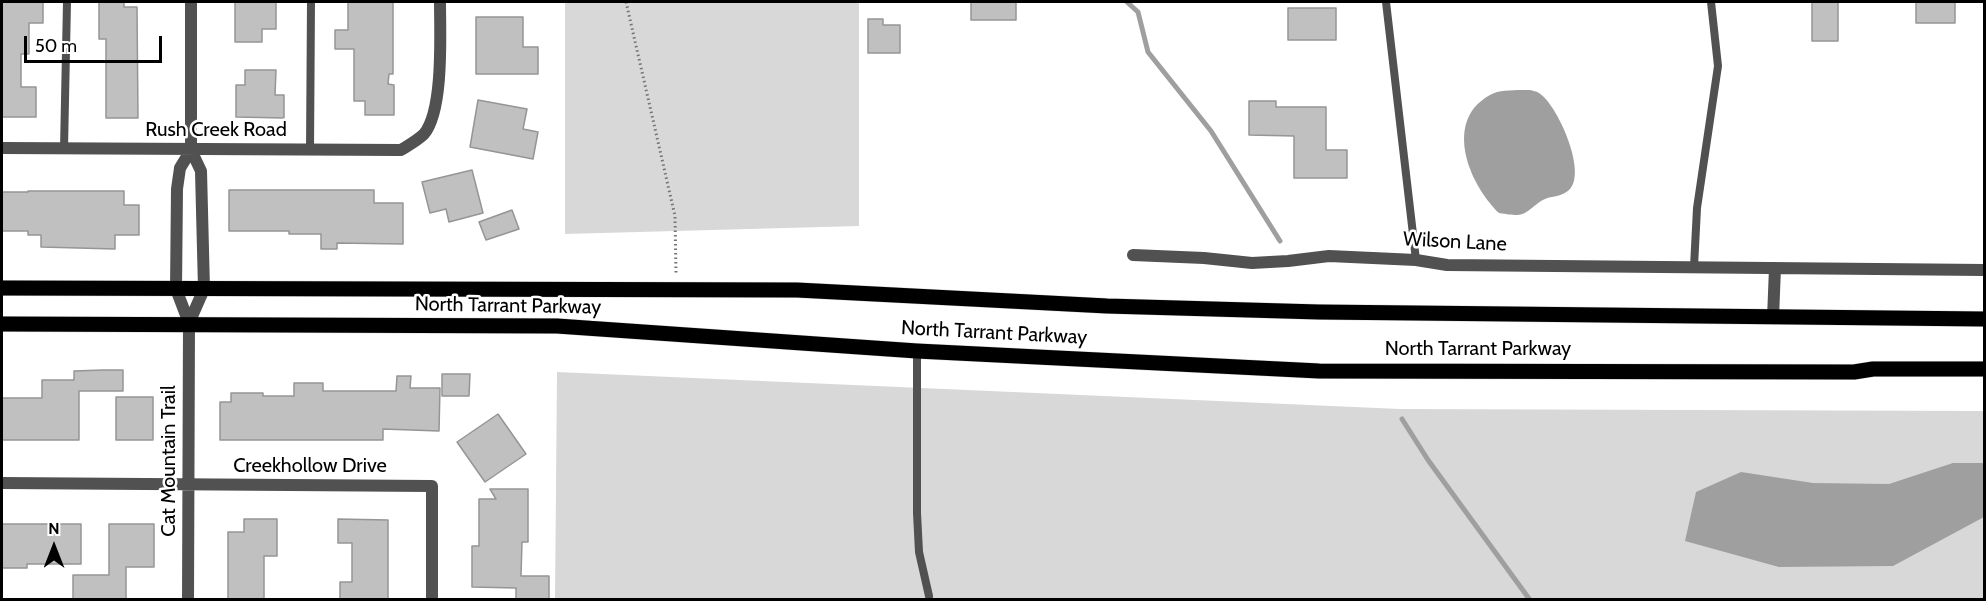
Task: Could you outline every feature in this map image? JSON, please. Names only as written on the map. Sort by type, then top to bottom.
[{"type":"main road","name":"North Tarrant Parkway","points":[[2,288],[820,291],[1166,308],[1485,315],[1984,319]]},
{"type":"main road","name":"North Tarrant Parkway","points":[[2,324],[557,326],[916,351],[1319,371],[1854,372],[1873,369],[1984,369]]},
{"type":"street","name":"Cat Mountain Trail","points":[[189,323],[204,289],[201,171],[191,150],[191,2]]},
{"type":"street","name":"Rush Creek Road","points":[[2,148],[401,150],[425,133],[437,98],[440,2]]},
{"type":"street","name":"Cat Mountain Trail","points":[[188,600],[189,323],[176,289],[177,189],[180,168],[191,150]]},
{"type":"street","name":"Wilson Lane","points":[[1133,255],[1252,263],[1329,256],[1416,260],[1447,265],[1984,270]]},
{"type":"street","points":[[1773,318],[1775,268]]},
{"type":"street","name":"Creekhollow Drive","points":[[2,483],[432,486],[432,600]]},
{"type":"lane","points":[[64,149],[67,2]]},
{"type":"lane","points":[[310,150],[311,2]]},
{"type":"lane","points":[[1386,2],[1416,260]]},
{"type":"lane","points":[[1694,267],[1697,208],[1718,66],[1711,2]]},
{"type":"lane","points":[[916,351],[916,513],[919,552],[929,596]]},
{"type":"path","points":[[626,2],[675,216],[676,290]]},
{"type":"shaded area","points":[[565,2],[859,2],[859,226],[565,234]]},
{"type":"shaded area","points":[[1530,90],[1539,93],[1546,100],[1561,123],[1572,154],[1575,168],[1574,180],[1567,192],[1545,199],[1522,214],[1499,213],[1481,191],[1468,163],[1464,134],[1467,120],[1474,108],[1490,95],[1505,91]]},
{"type":"shaded area","points":[[557,372],[1400,409],[1984,411],[1984,599],[555,600]]},
{"type":"shaded area","points":[[1953,463],[1984,463],[1984,517],[1893,566],[1779,567],[1685,541],[1696,492],[1741,472],[1813,483],[1889,484]]},
{"type":"building","points":[[2,2],[43,2],[43,23],[29,23],[29,54],[21,54],[21,87],[36,87],[36,117],[2,117]]},
{"type":"building","points":[[99,2],[124,2],[124,7],[137,7],[138,118],[106,118],[106,39],[99,39]]},
{"type":"building","points":[[235,2],[276,2],[276,29],[262,29],[262,42],[235,42]]},
{"type":"building","points":[[348,2],[393,2],[393,74],[389,74],[388,84],[394,85],[394,115],[365,115],[365,101],[354,101],[354,49],[335,49],[335,30],[348,30]]},
{"type":"building","points":[[971,2],[1016,2],[1016,20],[971,20]]},
{"type":"building","points":[[1812,2],[1838,2],[1838,41],[1812,41]]},
{"type":"building","points":[[1916,2],[1955,2],[1955,23],[1916,23]]},
{"type":"building","points":[[1288,8],[1336,8],[1336,40],[1288,40]]},
{"type":"building","points":[[476,17],[523,17],[523,47],[538,47],[538,74],[476,74]]},
{"type":"building","points":[[868,19],[883,19],[883,25],[900,25],[900,53],[868,53]]},
{"type":"building","points":[[245,70],[276,70],[275,95],[284,95],[284,118],[236,117],[236,85],[245,85]]},
{"type":"building","points":[[478,100],[527,109],[523,129],[538,132],[533,159],[470,147]]},
{"type":"building","points":[[1249,101],[1276,101],[1276,107],[1326,107],[1326,150],[1347,150],[1347,178],[1294,178],[1294,136],[1249,135]]},
{"type":"building","points":[[472,170],[483,213],[449,222],[446,209],[430,213],[422,182]]},
{"type":"building","points":[[229,190],[374,190],[374,203],[403,203],[403,244],[337,243],[337,249],[321,249],[321,234],[289,234],[289,231],[229,231]]},
{"type":"building","points":[[124,191],[124,205],[139,205],[139,235],[115,235],[115,249],[41,247],[41,235],[28,235],[28,231],[2,231],[2,192]]},
{"type":"building","points":[[512,210],[519,229],[486,240],[479,222]]},
{"type":"building","points":[[123,370],[123,391],[79,391],[79,440],[2,440],[2,398],[42,398],[42,380],[74,380],[74,371]]},
{"type":"building","points":[[442,374],[470,374],[469,396],[442,396]]},
{"type":"building","points":[[397,376],[411,376],[410,388],[440,388],[439,431],[383,429],[383,440],[220,440],[220,402],[231,402],[231,393],[294,396],[294,383],[323,383],[323,391],[396,391]]},
{"type":"building","points":[[116,397],[153,397],[153,440],[116,440]]},
{"type":"building","points":[[498,414],[526,454],[485,482],[457,442]]},
{"type":"building","points":[[490,489],[528,489],[528,542],[522,542],[521,576],[549,576],[549,600],[516,600],[516,588],[472,587],[472,546],[479,546],[479,499],[496,499]]},
{"type":"building","points":[[244,519],[277,519],[277,556],[264,556],[264,600],[228,600],[228,532],[244,532]]},
{"type":"building","points":[[338,519],[388,520],[388,600],[340,600],[340,582],[352,582],[352,543],[338,543]]},
{"type":"building","points":[[2,524],[81,524],[81,564],[27,564],[27,568],[2,568]]},
{"type":"building","points":[[109,524],[154,524],[154,567],[126,567],[126,600],[73,600],[73,575],[109,575]]},
{"type":"waterway","points":[[1127,2],[1138,12],[1148,52],[1211,131],[1280,241]]},
{"type":"waterway","points":[[1402,419],[1428,460],[1530,600]]}]
